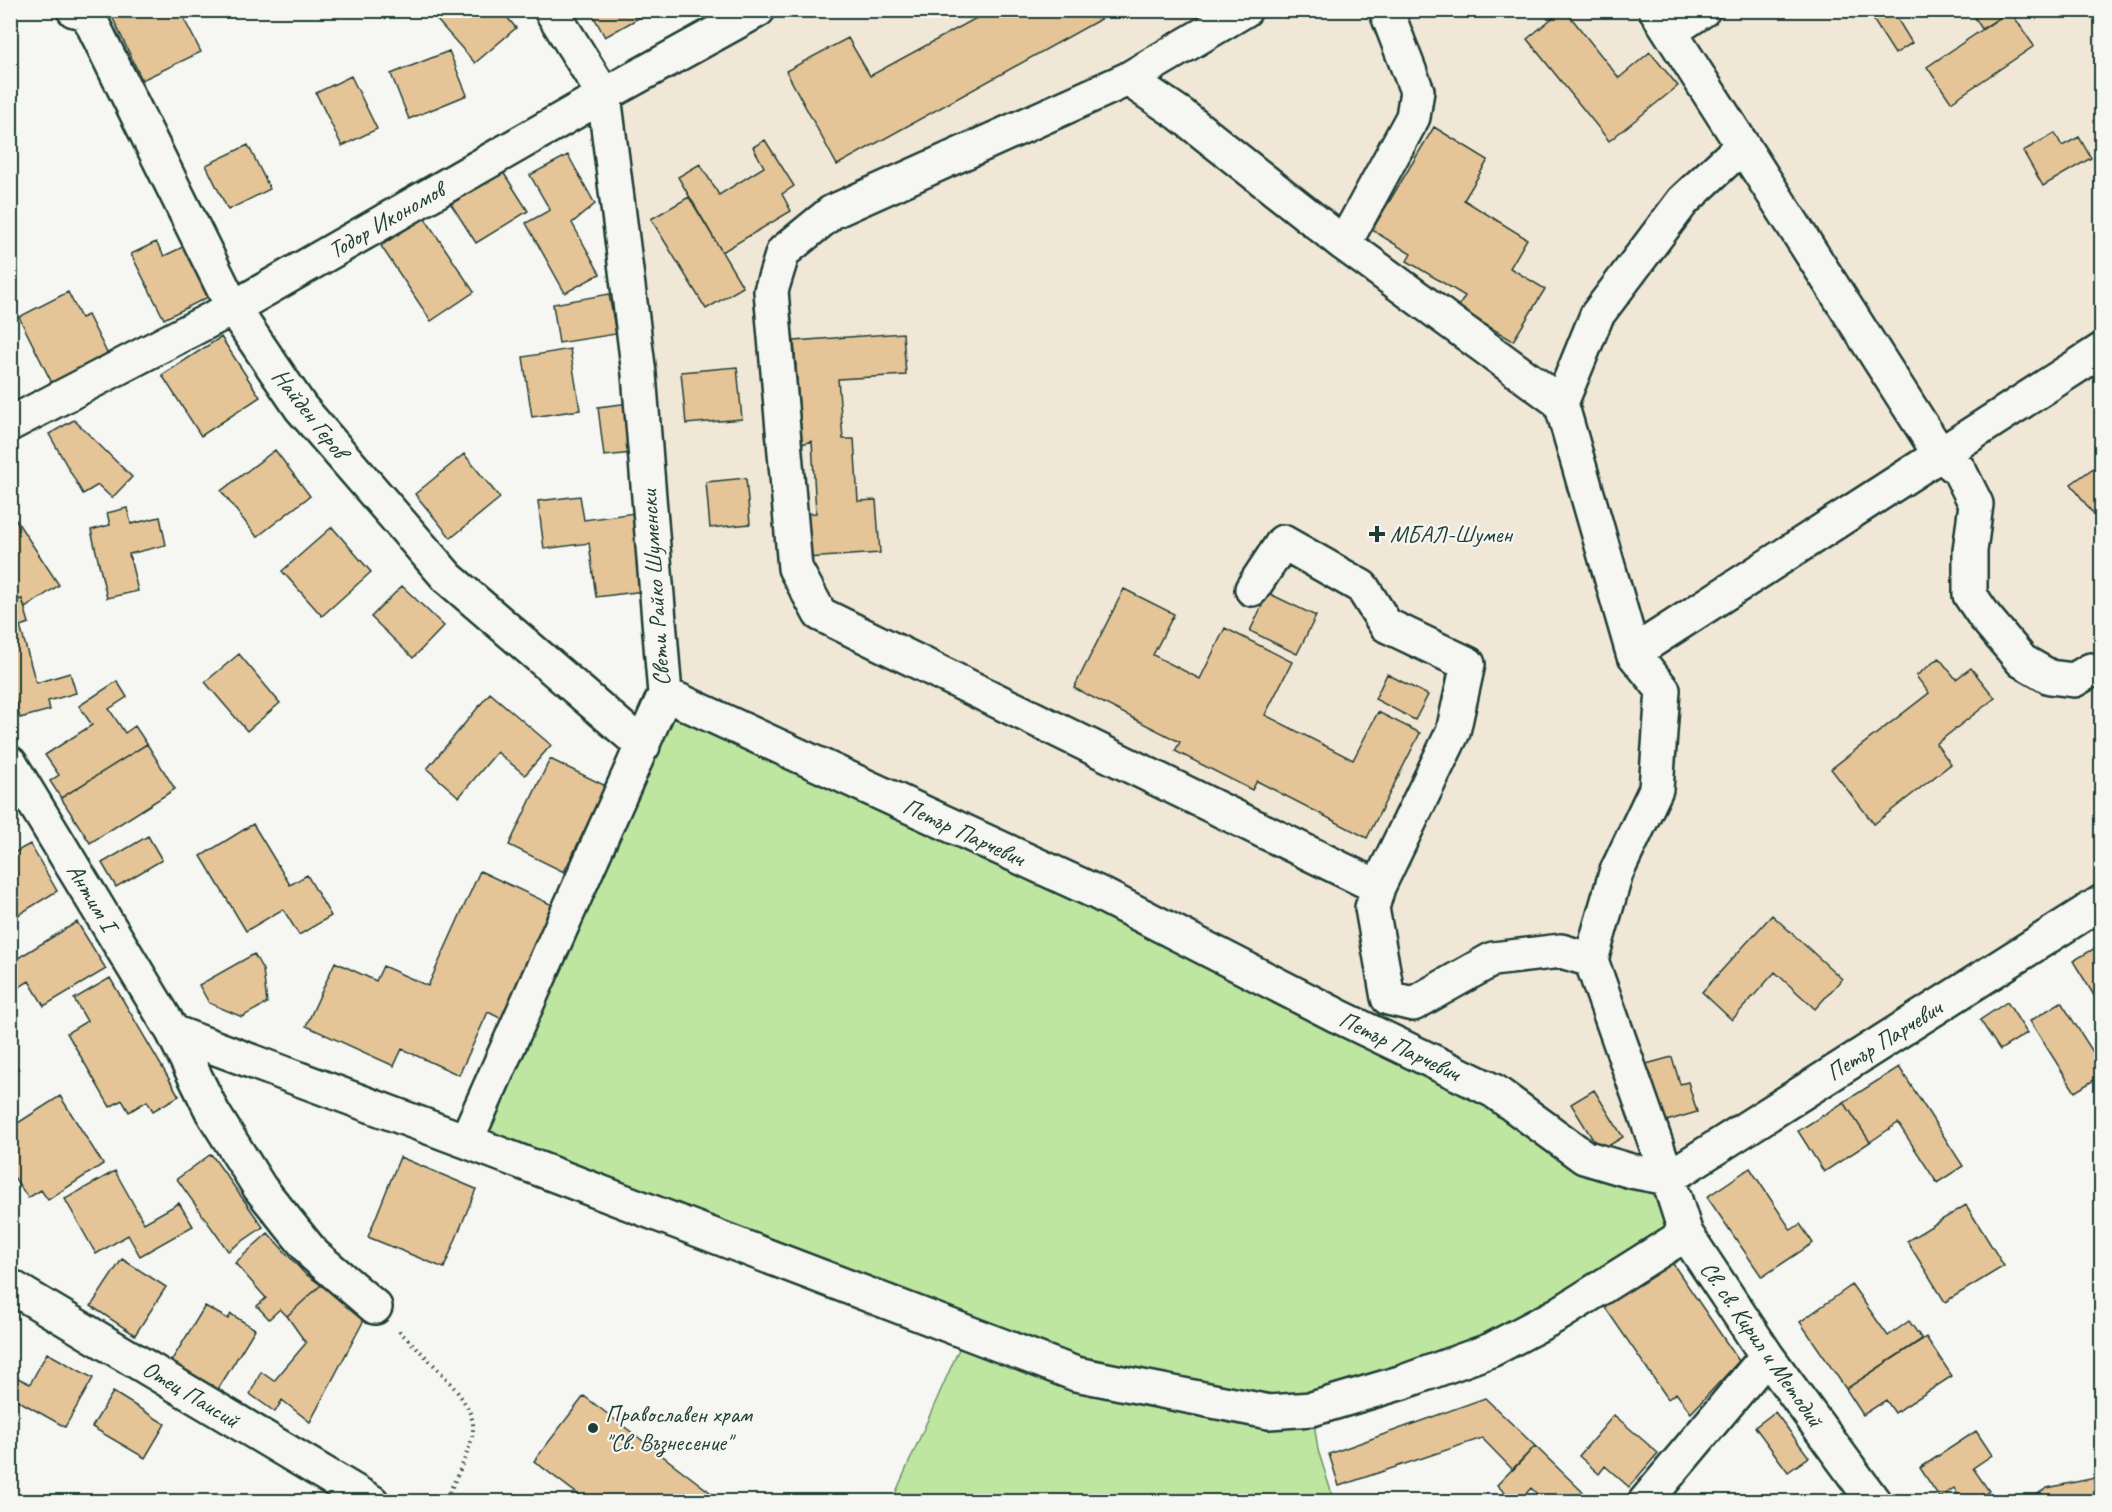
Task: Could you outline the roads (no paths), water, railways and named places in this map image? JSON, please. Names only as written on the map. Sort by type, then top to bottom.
[{"type":"street","name":"Свети Райко Шуменски","points":[[466,1141],[665,694],[639,374],[604,95],[551,10]]},
{"type":"street","name":"Тодор Икономов","points":[[10,424],[233,308],[604,95],[758,10]]},
{"type":"street","points":[[1245,10],[1128,79],[832,212],[783,252],[771,291],[795,568],[820,614],[1378,887]]},
{"type":"street","points":[[1344,244],[1413,117],[1416,91],[1386,10]]},
{"type":"street","points":[[1703,10],[1663,21],[1939,453],[1959,470],[1976,504],[1970,551],[1970,595],[1984,617],[2022,661],[2050,677],[2074,680],[2091,670]]},
{"type":"street","name":"Найден Геров","points":[[83,11],[233,308],[301,408],[448,578],[643,746]]},
{"type":"street","points":[[1128,79],[1180,114],[1344,244],[1561,403],[1633,653],[1663,690],[1656,789],[1616,873],[1591,960],[1561,951],[1493,958],[1413,1004],[1388,998],[1372,908],[1378,887],[1453,732],[1468,664],[1386,625],[1362,587],[1283,542],[1252,589]]},
{"type":"street","points":[[1561,403],[1597,315],[1683,201],[1742,147]]},
{"type":"street","points":[[1633,653],[1807,542],[1939,453],[2102,350]]},
{"type":"street","name":"Петър Парчевич","points":[[665,694],[1098,893],[1338,1016],[1494,1092],[1584,1157],[1631,1171],[1668,1178],[2102,902]]},
{"type":"street","name":"Антим I","points":[[10,763],[173,1032],[213,1113],[260,1188],[314,1255],[375,1307]]},
{"type":"street","name":"Св. св. Кирил и Методий","points":[[1591,960],[1686,1234],[1767,1356],[1874,1502]]},
{"type":"street","points":[[173,1032],[466,1141],[1076,1374],[1269,1412],[1312,1409],[1404,1382],[1491,1350],[1559,1314],[1686,1234]]},
{"type":"street","name":"Отец Паисий","points":[[10,1286],[372,1502]]},
{"type":"street","points":[[1645,1502],[1767,1356]]},
{"type":"place","name":"МБАЛ-Шумен","points":[[1377,534]]},
{"type":"place","name":"Православен храм \"Св. Възнесение\"","points":[[593,1428]]}]
